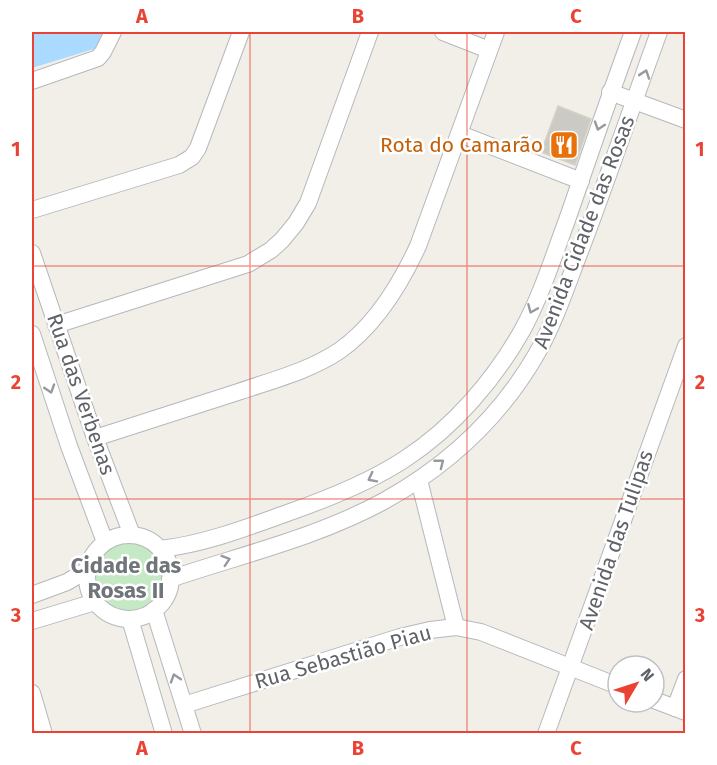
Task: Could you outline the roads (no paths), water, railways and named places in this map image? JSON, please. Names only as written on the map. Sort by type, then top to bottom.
[{"type":"street","points":[[32,81],[98,58],[113,32]]},
{"type":"street","points":[[32,210],[163,170],[192,157],[204,136],[241,32]]},
{"type":"street","points":[[56,325],[235,269],[271,250],[296,223],[308,202],[370,32]]},
{"type":"street","points":[[443,32],[489,50]]},
{"type":"street","points":[[95,438],[304,370],[340,350],[358,335],[389,299],[406,272],[418,246],[496,32]]},
{"type":"street","name":"Avenida Cidade das Rosas","points":[[160,549],[186,546],[215,538],[351,489],[407,458],[449,423],[490,378],[524,327],[556,252],[633,32]]},
{"type":"street","name":"Avenida Cidade das Rosas","points":[[170,579],[348,518],[419,480],[478,431],[498,410],[537,353],[573,271],[659,32]]},
{"type":"street","points":[[610,93],[686,120]]},
{"type":"street","points":[[460,134],[581,181]]},
{"type":"street","name":"Rua das Verbenas","points":[[32,253],[95,438],[132,535]]},
{"type":"street","name":"Rua das Verbenas","points":[[32,334],[69,446],[105,542]]},
{"type":"street","name":"Avenida das Tulipas","points":[[546,734],[686,346]]},
{"type":"street","points":[[419,480],[456,627]]},
{"type":"street","points":[[132,535],[152,542],[160,549],[168,563],[170,579],[168,591],[154,610],[130,619],[117,617],[105,611],[95,602],[87,582],[87,570],[96,549],[118,536],[132,535]]},
{"type":"street","points":[[32,595],[67,582],[87,570]]},
{"type":"street","points":[[32,621],[95,602]]},
{"type":"street","points":[[154,610],[193,734]]},
{"type":"street","points":[[130,619],[164,734]]},
{"type":"street","name":"Rua Sebastião Piau","points":[[184,705],[400,637],[456,627],[498,638],[606,681]]},
{"type":"street","points":[[680,710],[686,679]]},
{"type":"street","points":[[32,693],[44,734]]},
{"type":"water","points":[[32,32],[103,32],[97,48],[32,68]]},
{"type":"place","name":"Rota do Camarão","points":[[564,145]]},
{"type":"district","name":"Cidade das Rosas II","points":[[126,578]]}]
